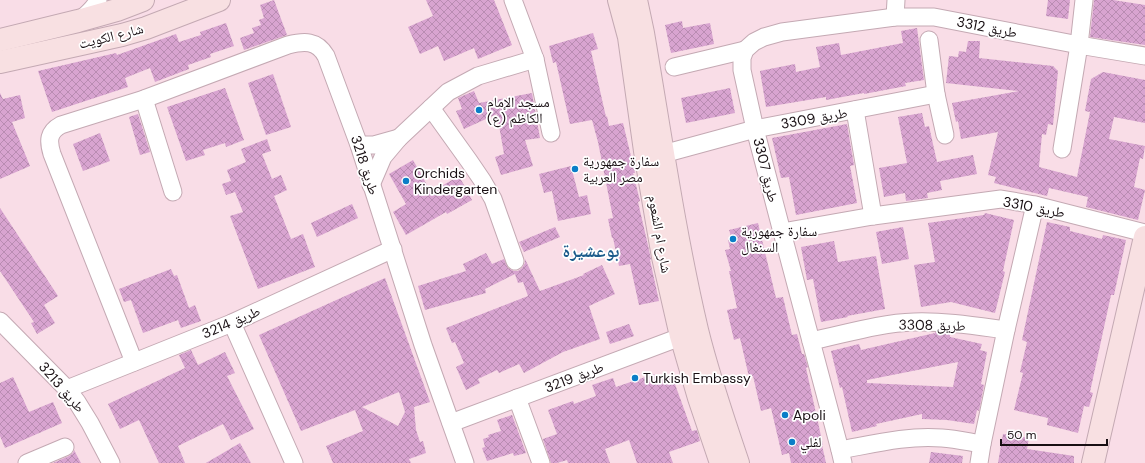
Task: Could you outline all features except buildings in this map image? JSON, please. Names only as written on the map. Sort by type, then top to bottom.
[{"type":"street","points":[[78,21],[91,12],[98,0]]},
{"type":"street","name":"شارع الكويت","points":[[0,40],[78,21],[117,10],[142,0]]},
{"type":"street","name":"شارع الكويت","points":[[0,62],[122,35],[146,28],[219,0]]},
{"type":"street","points":[[513,0],[535,59],[551,133]]},
{"type":"street","name":"شارع ام الشعوم","points":[[619,0],[629,37],[655,156]]},
{"type":"street","name":"شارع ام الشعوم","points":[[636,0],[643,32],[663,256],[689,334],[714,390],[738,463]]},
{"type":"street","points":[[674,67],[745,50],[759,39],[782,32],[895,17],[896,0]]},
{"type":"street","points":[[1062,149],[1084,0]]},
{"type":"street","name":"طريق 3312","points":[[895,17],[934,17],[1145,56]]},
{"type":"street","points":[[929,40],[936,94],[945,135]]},
{"type":"street","name":"طريق 3218","points":[[134,362],[52,154],[49,140],[51,133],[55,128],[61,125],[144,99],[288,45],[302,42],[316,45],[323,50],[326,56],[359,145],[423,344],[465,463]]},
{"type":"street","name":"طريق 3307","points":[[745,50],[742,58],[742,70],[755,129],[842,457]]},
{"type":"street","points":[[371,185],[383,157],[399,138],[448,92],[462,83],[478,76],[535,59]]},
{"type":"street","name":"طريق 3309","points":[[655,156],[755,129],[936,94]]},
{"type":"street","points":[[144,99],[173,192]]},
{"type":"street","points":[[430,108],[469,161],[493,199],[515,261]]},
{"type":"street","points":[[855,110],[873,216]]},
{"type":"street","points":[[359,145],[374,145],[399,138]]},
{"type":"street","name":"طريق 3310","points":[[782,232],[873,216],[1001,199],[1035,205],[1145,233]]},
{"type":"street","points":[[979,463],[1006,330],[1035,205]]},
{"type":"street","points":[[1093,463],[1145,237]]},
{"type":"street","name":"طريق 3214","points":[[67,389],[232,323],[393,249]]},
{"type":"street","name":"طريق 3213","points":[[0,321],[67,389],[84,413],[111,463]]},
{"type":"street","name":"طريق 3308","points":[[811,341],[887,324],[913,322],[946,322],[1006,330]]},
{"type":"street","points":[[232,323],[294,463]]},
{"type":"street","name":"شارع ام الشعوم","points":[[689,334],[699,398],[721,463]]},
{"type":"street","name":"طريق 3219","points":[[451,423],[689,334]]},
{"type":"street","points":[[517,398],[541,463]]},
{"type":"street","points":[[842,457],[895,441],[917,438],[942,438],[982,444]]},
{"type":"street","points":[[27,463],[65,447]]},
{"type":"place","name":"مسجد الإمام الكاظم (ع)","points":[[479,110]]},
{"type":"place","name":"سفارة جمهورية مصر العربية","points":[[575,169]]},
{"type":"place","name":"Orchids Kindergarten","points":[[406,181]]},
{"type":"place","name":"سفارة جمهورية السنغال","points":[[733,239]]},
{"type":"place","name":"Turkish Embassy","points":[[635,378]]},
{"type":"place","name":"Apoli","points":[[785,415]]},
{"type":"place","name":"لفلي","points":[[792,442]]},
{"type":"district","name":"بوعشيرة","points":[[591,251]]}]
